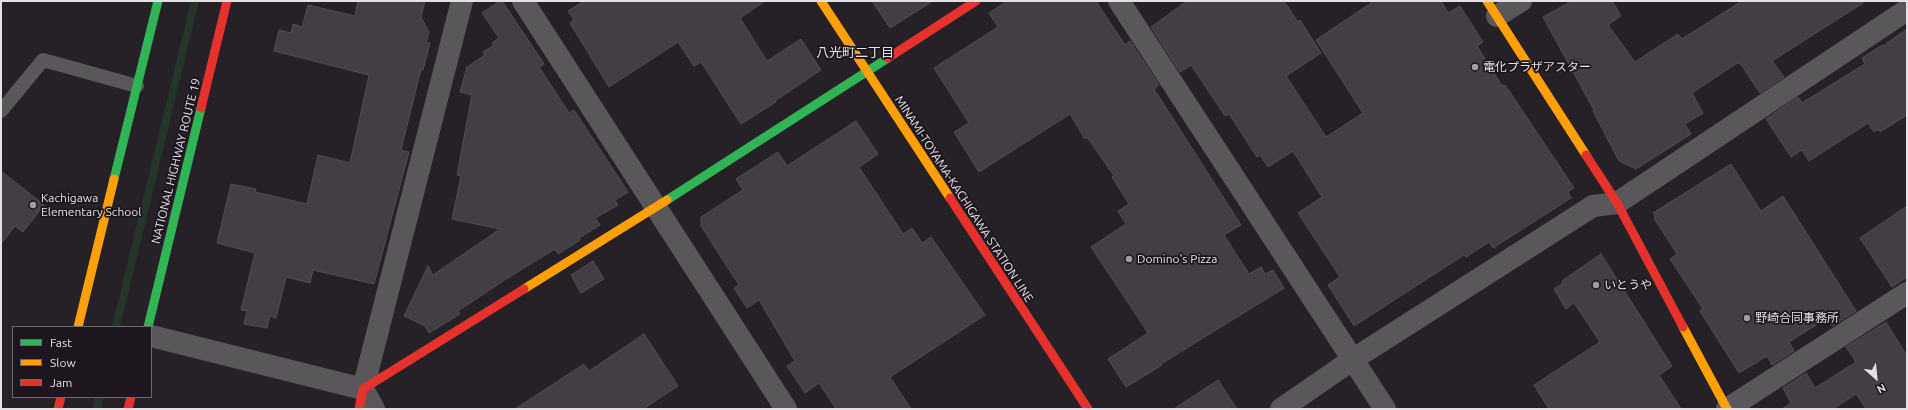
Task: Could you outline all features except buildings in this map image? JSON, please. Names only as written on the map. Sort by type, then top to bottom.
[{"type":"main road","points":[[78,326],[158,1]]},
{"type":"main road","name":"NATIONAL HIGHWAY ROUTE 19","points":[[148,326],[227,1]]},
{"type":"main road","name":"MINAMI-TOYAMA-KACHIGAWA STATION LINE","points":[[821,1],[1088,409]]},
{"type":"main road","points":[[361,399],[867,73],[976,1]]},
{"type":"main road","points":[[1492,9],[1617,203],[1727,409]]},
{"type":"main road","points":[[58,409],[61,398]]},
{"type":"main road","points":[[128,409],[131,398]]},
{"type":"street","points":[[361,399],[462,1]]},
{"type":"street","points":[[524,1],[786,409]]},
{"type":"street","points":[[1119,1],[1385,409]]},
{"type":"street","points":[[1492,9],[1521,1]]},
{"type":"street","points":[[1282,409],[1352,360],[1593,206],[1617,203],[1907,10]]},
{"type":"street","points":[[1727,409],[1907,293]]},
{"type":"street","points":[[152,336],[361,399],[374,409]]},
{"type":"lane","points":[[1,111],[43,60],[138,86]]},
{"type":"green space","points":[[191,1],[199,1],[120,326],[112,326]]},
{"type":"green space","points":[[95,398],[104,398],[101,409],[92,409]]},
{"type":"traffic: fast","points":[[114,179],[158,1]]},
{"type":"traffic: fast","points":[[667,200],[888,58]]},
{"type":"traffic: fast","points":[[148,326],[201,108]]},
{"type":"traffic: slow","points":[[821,1],[950,198]]},
{"type":"traffic: slow","points":[[1487,1],[1586,155]]},
{"type":"traffic: slow","points":[[78,326],[114,179]]},
{"type":"traffic: slow","points":[[524,289],[667,200]]},
{"type":"traffic: slow","points":[[1683,327],[1727,409]]},
{"type":"traffic: jam","points":[[201,108],[227,1]]},
{"type":"traffic: jam","points":[[888,58],[976,1]]},
{"type":"traffic: jam","points":[[1586,155],[1617,203],[1683,327]]},
{"type":"traffic: jam","points":[[950,198],[1088,409]]},
{"type":"traffic: jam","points":[[359,409],[363,389],[524,289]]},
{"type":"traffic: jam","points":[[58,409],[61,398]]},
{"type":"traffic: jam","points":[[128,409],[131,398]]},
{"type":"place","name":"電化プラザアスター","points":[[1475,67]]},
{"type":"place","name":"Kachigawa Elementary School","points":[[33,205]]},
{"type":"place","name":"Domino's Pizza","points":[[1129,259]]},
{"type":"place","name":"いとうや","points":[[1596,285]]},
{"type":"place","name":"野崎合同事務所","points":[[1747,318]]},
{"type":"district","name":"八光町二丁目","points":[[855,53]]}]
